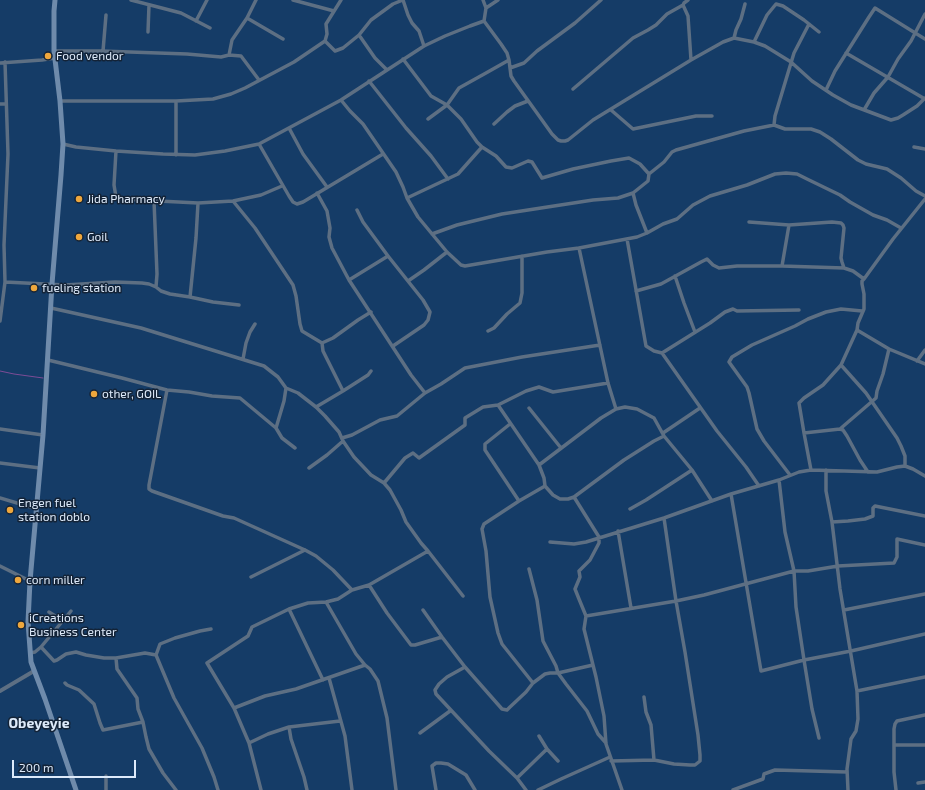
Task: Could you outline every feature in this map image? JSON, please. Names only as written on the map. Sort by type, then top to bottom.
[{"type":"main road","points":[[55,0],[53,24],[54,51],[63,144],[60,202],[52,284],[44,435],[30,581],[28,622],[30,653],[34,671],[76,790]]},
{"type":"street","points":[[131,0],[180,13],[210,28]]},
{"type":"street","points":[[196,21],[207,0]]},
{"type":"street","points":[[229,55],[232,40],[247,18],[256,0]]},
{"type":"street","points":[[293,0],[334,11]]},
{"type":"street","points":[[60,101],[176,101],[213,98],[231,94],[294,62],[325,41],[327,34],[326,24],[341,0]]},
{"type":"street","points":[[325,41],[335,50],[343,48],[359,35],[371,20],[393,4],[403,0],[412,23],[419,31],[424,46]]},
{"type":"street","points":[[483,0],[486,8],[484,21],[507,53],[511,76],[552,134],[561,141],[568,140],[594,120],[691,60],[723,42],[734,38],[765,46],[791,62],[812,81],[851,105],[891,120],[898,118],[917,106],[925,98],[846,53]]},
{"type":"street","points":[[486,8],[498,0]]},
{"type":"street","points":[[510,68],[524,63],[537,51],[575,23],[601,0]]},
{"type":"street","points":[[573,89],[612,54],[633,38],[656,25],[667,14],[683,5],[688,0]]},
{"type":"street","points":[[754,42],[767,15],[777,2],[819,32]]},
{"type":"street","points":[[734,38],[736,30],[742,20],[745,4]]},
{"type":"street","points":[[148,32],[150,5]]},
{"type":"street","points":[[683,5],[688,16],[691,60]]},
{"type":"street","points":[[826,90],[835,71],[875,8],[925,39]]},
{"type":"street","points":[[864,110],[874,93],[888,77],[898,59],[911,41],[925,14]]},
{"type":"street","points":[[103,51],[106,15]]},
{"type":"street","points":[[247,18],[283,39]]},
{"type":"street","points":[[63,144],[76,147],[116,151],[194,155],[259,144],[341,100],[424,46],[484,21]]},
{"type":"street","points":[[774,125],[775,116],[794,53],[809,24]]},
{"type":"street","points":[[359,35],[375,58],[387,70]]},
{"type":"street","points":[[54,51],[187,54],[221,57],[229,55],[241,56],[258,80]]},
{"type":"street","points":[[0,63],[55,58]]},
{"type":"street","points":[[403,59],[431,96],[447,105],[461,119],[482,147],[496,156],[506,167],[512,168],[532,162],[542,178],[603,162],[629,158],[640,164],[649,174]]},
{"type":"street","points":[[428,119],[447,105],[459,88],[509,60]]},
{"type":"street","points":[[0,321],[5,282],[2,245],[8,154],[5,62]]},
{"type":"street","points":[[369,82],[448,178]]},
{"type":"street","points":[[341,100],[363,124],[396,172],[407,198],[418,217],[447,252],[461,265],[465,266],[627,239],[647,233],[663,224],[678,219],[693,205],[710,196],[776,174],[786,173],[797,174],[840,195],[873,215],[887,220],[901,228]]},
{"type":"street","points":[[176,101],[176,155]]},
{"type":"street","points":[[494,124],[515,106],[528,101]]},
{"type":"street","points":[[0,104],[6,104]]},
{"type":"street","points":[[611,110],[633,129],[696,116],[712,116]]},
{"type":"street","points":[[432,234],[457,225],[502,214],[593,200],[618,198],[634,193],[648,181],[649,174],[676,150],[744,131],[774,125],[785,129],[811,129],[820,132],[832,139],[858,160],[866,164],[887,169],[902,178],[916,191],[925,196]]},
{"type":"street","points":[[289,128],[303,154],[327,187]]},
{"type":"street","points":[[259,144],[282,186],[293,202],[297,204],[303,202],[384,154]]},
{"type":"street","points":[[407,198],[458,174],[482,147]]},
{"type":"street","points":[[914,147],[925,150]]},
{"type":"street","points":[[116,151],[114,184],[116,198],[119,199],[198,203],[233,201],[261,195],[282,186]]},
{"type":"street","points":[[317,193],[327,211],[330,228],[329,237],[332,248],[349,280],[411,375],[425,393]]},
{"type":"street","points":[[634,193],[636,205],[647,233]]},
{"type":"street","points":[[811,470],[799,403],[823,385],[841,365],[857,330],[862,311],[864,310],[865,303],[862,281],[901,228],[925,200]]},
{"type":"street","points":[[154,201],[157,274],[156,288]]},
{"type":"street","points":[[233,201],[255,228],[293,285],[302,331],[322,343]]},
{"type":"street","points":[[190,297],[198,203]]},
{"type":"street","points":[[357,210],[363,222],[423,300],[430,312],[428,320],[424,325],[393,346]]},
{"type":"street","points":[[749,222],[789,225],[832,222],[841,223],[844,228],[841,258],[844,268]]},
{"type":"street","points":[[782,266],[789,225]]},
{"type":"street","points":[[627,239],[646,346],[654,351],[662,353],[700,408],[759,486]]},
{"type":"street","points":[[579,248],[608,383],[616,409]]},
{"type":"street","points":[[408,281],[447,252]]},
{"type":"street","points":[[349,280],[388,256]]},
{"type":"street","points":[[488,331],[494,328],[520,303],[522,293],[522,256]]},
{"type":"street","points":[[636,291],[661,284],[707,259],[713,265],[720,268],[737,266],[782,266],[844,268],[853,271],[864,279]]},
{"type":"street","points":[[675,276],[695,332]]},
{"type":"street","points":[[5,282],[64,285],[122,283],[149,284],[170,294],[239,305]]},
{"type":"street","points":[[51,308],[141,328],[264,366],[278,377],[286,388],[298,394],[316,408],[340,432],[354,457],[371,475],[384,483],[390,490],[406,522],[422,545],[463,596]]},
{"type":"street","points":[[662,353],[725,312],[733,309],[737,311],[799,310]]},
{"type":"street","points":[[790,475],[764,441],[757,429],[749,393],[729,362],[732,357],[752,345],[826,312],[841,309],[862,311]]},
{"type":"street","points":[[322,343],[333,338],[371,312]]},
{"type":"street","points":[[243,359],[246,343],[255,324]]},
{"type":"street","points":[[857,330],[889,349],[925,364]]},
{"type":"street","points":[[322,343],[323,352],[343,391]]},
{"type":"street","points":[[309,468],[327,455],[343,439],[380,420],[397,416],[425,393],[465,368],[522,357],[600,345]]},
{"type":"street","points":[[804,433],[840,429],[872,402],[876,398],[889,349]]},
{"type":"street","points":[[917,361],[925,350]]},
{"type":"street","points":[[48,360],[168,390],[240,398],[276,428],[282,438],[295,448]]},
{"type":"street","points":[[841,365],[866,393],[892,431],[901,446],[905,466]]},
{"type":"street","points":[[316,408],[368,375],[371,371]]},
{"type":"street","points":[[384,483],[405,458],[413,453],[419,458],[465,425],[465,418],[483,407],[498,406],[526,391],[539,387],[553,392],[608,383]]},
{"type":"street","points":[[276,428],[284,401],[286,388]]},
{"type":"street","points":[[168,390],[149,488],[152,491],[223,516],[234,518],[305,550],[316,556],[333,570],[352,590]]},
{"type":"street","points":[[498,406],[539,464],[545,486],[553,495],[560,499],[568,499],[574,496],[700,408]]},
{"type":"street","points":[[539,464],[601,418],[616,409],[625,407],[637,409],[654,418],[664,434],[692,470],[712,501]]},
{"type":"street","points":[[529,408],[561,448]]},
{"type":"street","points":[[510,424],[485,444],[485,450],[519,501]]},
{"type":"street","points":[[0,429],[44,435]]},
{"type":"street","points":[[840,429],[845,432],[868,472]]},
{"type":"street","points":[[0,463],[40,468]]},
{"type":"street","points":[[550,542],[574,544],[586,542],[664,518],[790,475],[811,470],[877,472],[905,466],[925,476]]},
{"type":"street","points":[[630,509],[692,470]]},
{"type":"street","points":[[826,470],[826,491],[832,522],[840,589],[856,690],[858,719],[856,731],[851,739],[847,769],[848,790]]},
{"type":"street","points":[[779,480],[785,532],[794,571],[796,606],[804,660],[812,709],[819,738]]},
{"type":"street","points":[[533,683],[502,644],[498,633],[490,597],[486,551],[482,529],[484,524],[545,486]]},
{"type":"street","points":[[731,494],[761,671],[804,660],[925,634]]},
{"type":"street","points":[[574,496],[600,537],[599,543],[590,560],[579,571],[580,577],[575,589],[586,616],[584,628],[604,716],[606,744],[622,790]]},
{"type":"street","points":[[0,498],[37,509]]},
{"type":"street","points":[[832,522],[865,519],[873,516],[872,508],[875,506],[925,516]]},
{"type":"street","points":[[538,790],[561,778],[611,759],[654,760],[674,764],[690,765],[694,765],[700,761],[664,518]]},
{"type":"street","points":[[618,531],[631,608]]},
{"type":"street","points":[[586,616],[710,594],[794,571],[808,571],[838,566],[894,563],[897,557],[897,539],[925,546]]},
{"type":"street","points":[[251,577],[305,550]]},
{"type":"street","points":[[261,790],[249,743],[234,708],[207,663],[248,636],[252,626],[289,609],[308,603],[326,602],[338,599],[352,590],[369,585],[428,551]]},
{"type":"street","points":[[0,566],[30,581]]},
{"type":"street","points":[[529,568],[537,600],[543,641],[558,673],[587,711],[598,734],[606,744]]},
{"type":"street","points":[[369,585],[408,643],[415,645],[442,637]]},
{"type":"street","points":[[844,610],[925,594]]},
{"type":"street","points":[[326,602],[356,654],[370,669],[378,681],[387,718],[396,790]]},
{"type":"street","points":[[289,609],[323,680]]},
{"type":"street","points":[[423,610],[465,667],[502,710],[507,710],[526,692],[533,683],[545,674],[558,673],[593,665]]},
{"type":"street","points":[[30,653],[35,652],[41,647],[71,611]]},
{"type":"street","points":[[49,612],[62,621]]},
{"type":"street","points":[[210,629],[175,638],[160,644],[156,655],[174,698],[202,748],[218,790]]},
{"type":"street","points":[[41,647],[54,661],[66,654],[76,652],[104,658],[116,658],[145,653],[156,655]]},
{"type":"street","points":[[116,658],[117,669],[137,698],[138,709],[143,722],[149,749],[163,773],[176,790]]},
{"type":"street","points":[[234,708],[265,696],[296,689],[365,665]]},
{"type":"street","points":[[465,667],[438,684],[435,690],[436,694],[450,711],[517,778],[526,790]]},
{"type":"street","points":[[0,691],[34,671]]},
{"type":"street","points":[[856,690],[925,677]]},
{"type":"street","points":[[329,678],[345,736],[352,790]]},
{"type":"street","points":[[65,683],[66,685],[79,690],[94,704],[103,730],[143,722]]},
{"type":"street","points":[[644,697],[646,712],[651,725],[654,760]]},
{"type":"street","points":[[420,733],[450,711]]},
{"type":"street","points":[[896,790],[894,772],[894,724],[896,721],[925,715]]},
{"type":"street","points":[[249,743],[268,734],[289,727],[340,721]]},
{"type":"street","points":[[289,727],[291,739],[307,790]]},
{"type":"street","points":[[538,736],[558,761]]},
{"type":"street","points":[[894,744],[925,745]]},
{"type":"street","points":[[517,778],[547,749]]},
{"type":"street","points":[[436,790],[432,766],[440,762],[448,764],[466,775],[475,790]]},
{"type":"street","points":[[733,790],[763,779],[764,774],[776,770],[847,772]]},
{"type":"street","points":[[106,776],[106,790]]},
{"type":"street","points":[[918,783],[925,782]]},
{"type":"waterway","points":[[0,371],[43,378]]},
{"type":"place","name":"Food vendor","points":[[48,56]]},
{"type":"place","name":"Jida Pharmacy","points":[[79,199]]},
{"type":"place","name":"Goil","points":[[79,237]]},
{"type":"place","name":"fueling station","points":[[34,288]]},
{"type":"place","name":"other, GOIL","points":[[94,394]]},
{"type":"place","name":"Engen fuel station doblo","points":[[10,510]]},
{"type":"place","name":"corn miller","points":[[18,580]]},
{"type":"place","name":"iCreations Business Center","points":[[21,625]]},
{"type":"district","name":"Obeyeyie","points":[[39,723]]}]
